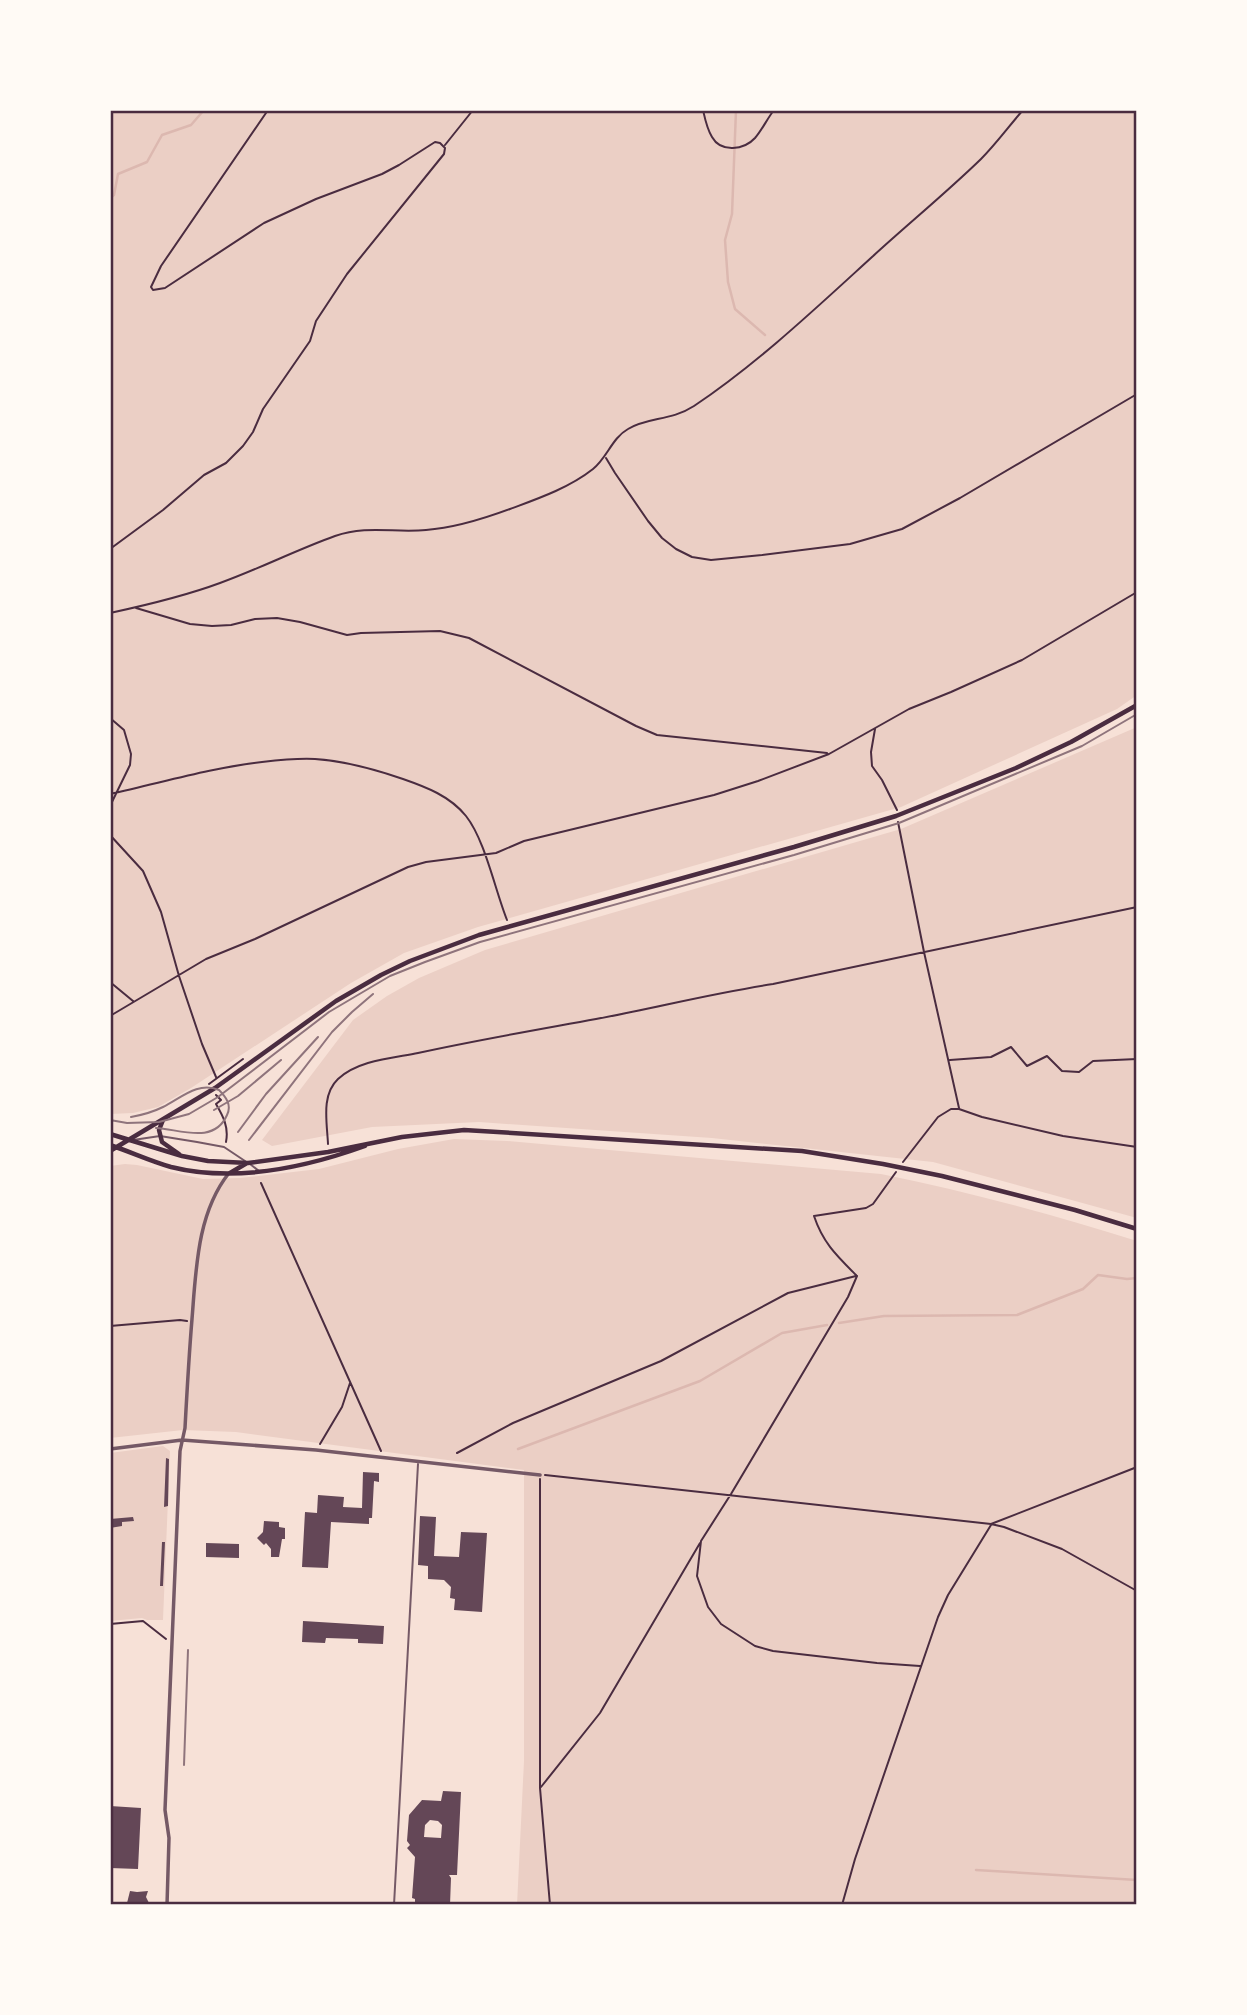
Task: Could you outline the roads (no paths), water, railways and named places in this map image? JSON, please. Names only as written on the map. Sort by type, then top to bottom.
[{"type":"main road","points":[[110,1151],[210,1091],[336,1001],[381,975],[432,952],[509,926],[896,816],[1016,768],[1071,742],[1137,705]]},
{"type":"main road","points":[[163,1120],[159,1130],[162,1142],[183,1156]]},
{"type":"main road","points":[[110,1134],[183,1156],[208,1161],[248,1163],[328,1152],[386,1139],[464,1130],[802,1151],[942,1176],[1137,1229]]},
{"type":"main road","points":[[110,1145],[171,1167],[229,1173],[293,1167],[333,1158],[386,1139]]},
{"type":"main road","points":[[229,1173],[248,1163]]},
{"type":"street","points":[[167,1905],[169,1838],[165,1810],[180,1451],[185,1428],[199,1249],[214,1200],[229,1173]]},
{"type":"street","points":[[110,1448],[182,1440],[316,1450],[540,1475]]},
{"type":"lane","points":[[128,1140],[160,1136],[224,1147],[260,1171]]},
{"type":"lane","points":[[394,1905],[418,1462]]},
{"type":"waterway","points":[[110,198],[114,195],[118,174],[147,162],[162,135],[191,125],[204,110]]},
{"type":"waterway","points":[[736,110],[732,214],[725,240],[728,282],[735,309],[765,335]]},
{"type":"waterway","points":[[839,1323],[884,1316],[1017,1315],[1083,1289],[1098,1275],[1137,1278]]},
{"type":"waterway","points":[[518,1449],[700,1381],[782,1333],[827,1325]]},
{"type":"waterway","points":[[976,1870],[1137,1880]]},
{"type":"tram line","points":[[110,1120],[127,1123],[159,1122],[189,1114],[218,1097],[329,1012],[390,976],[425,962],[480,942],[899,823],[1082,746],[1137,714]]},
{"type":"tram line","points":[[249,1140],[332,1032],[373,994]]},
{"type":"tram line","points":[[238,1132],[266,1094],[318,1037]]},
{"type":"tram line","points":[[214,1110],[238,1096],[281,1060]]},
{"type":"tram line","points":[[131,1117],[163,1107],[197,1089],[219,1090],[228,1101],[227,1115],[214,1130],[195,1133],[156,1128]]},
{"type":"tram line","points":[[184,1765],[188,1650]]}]
